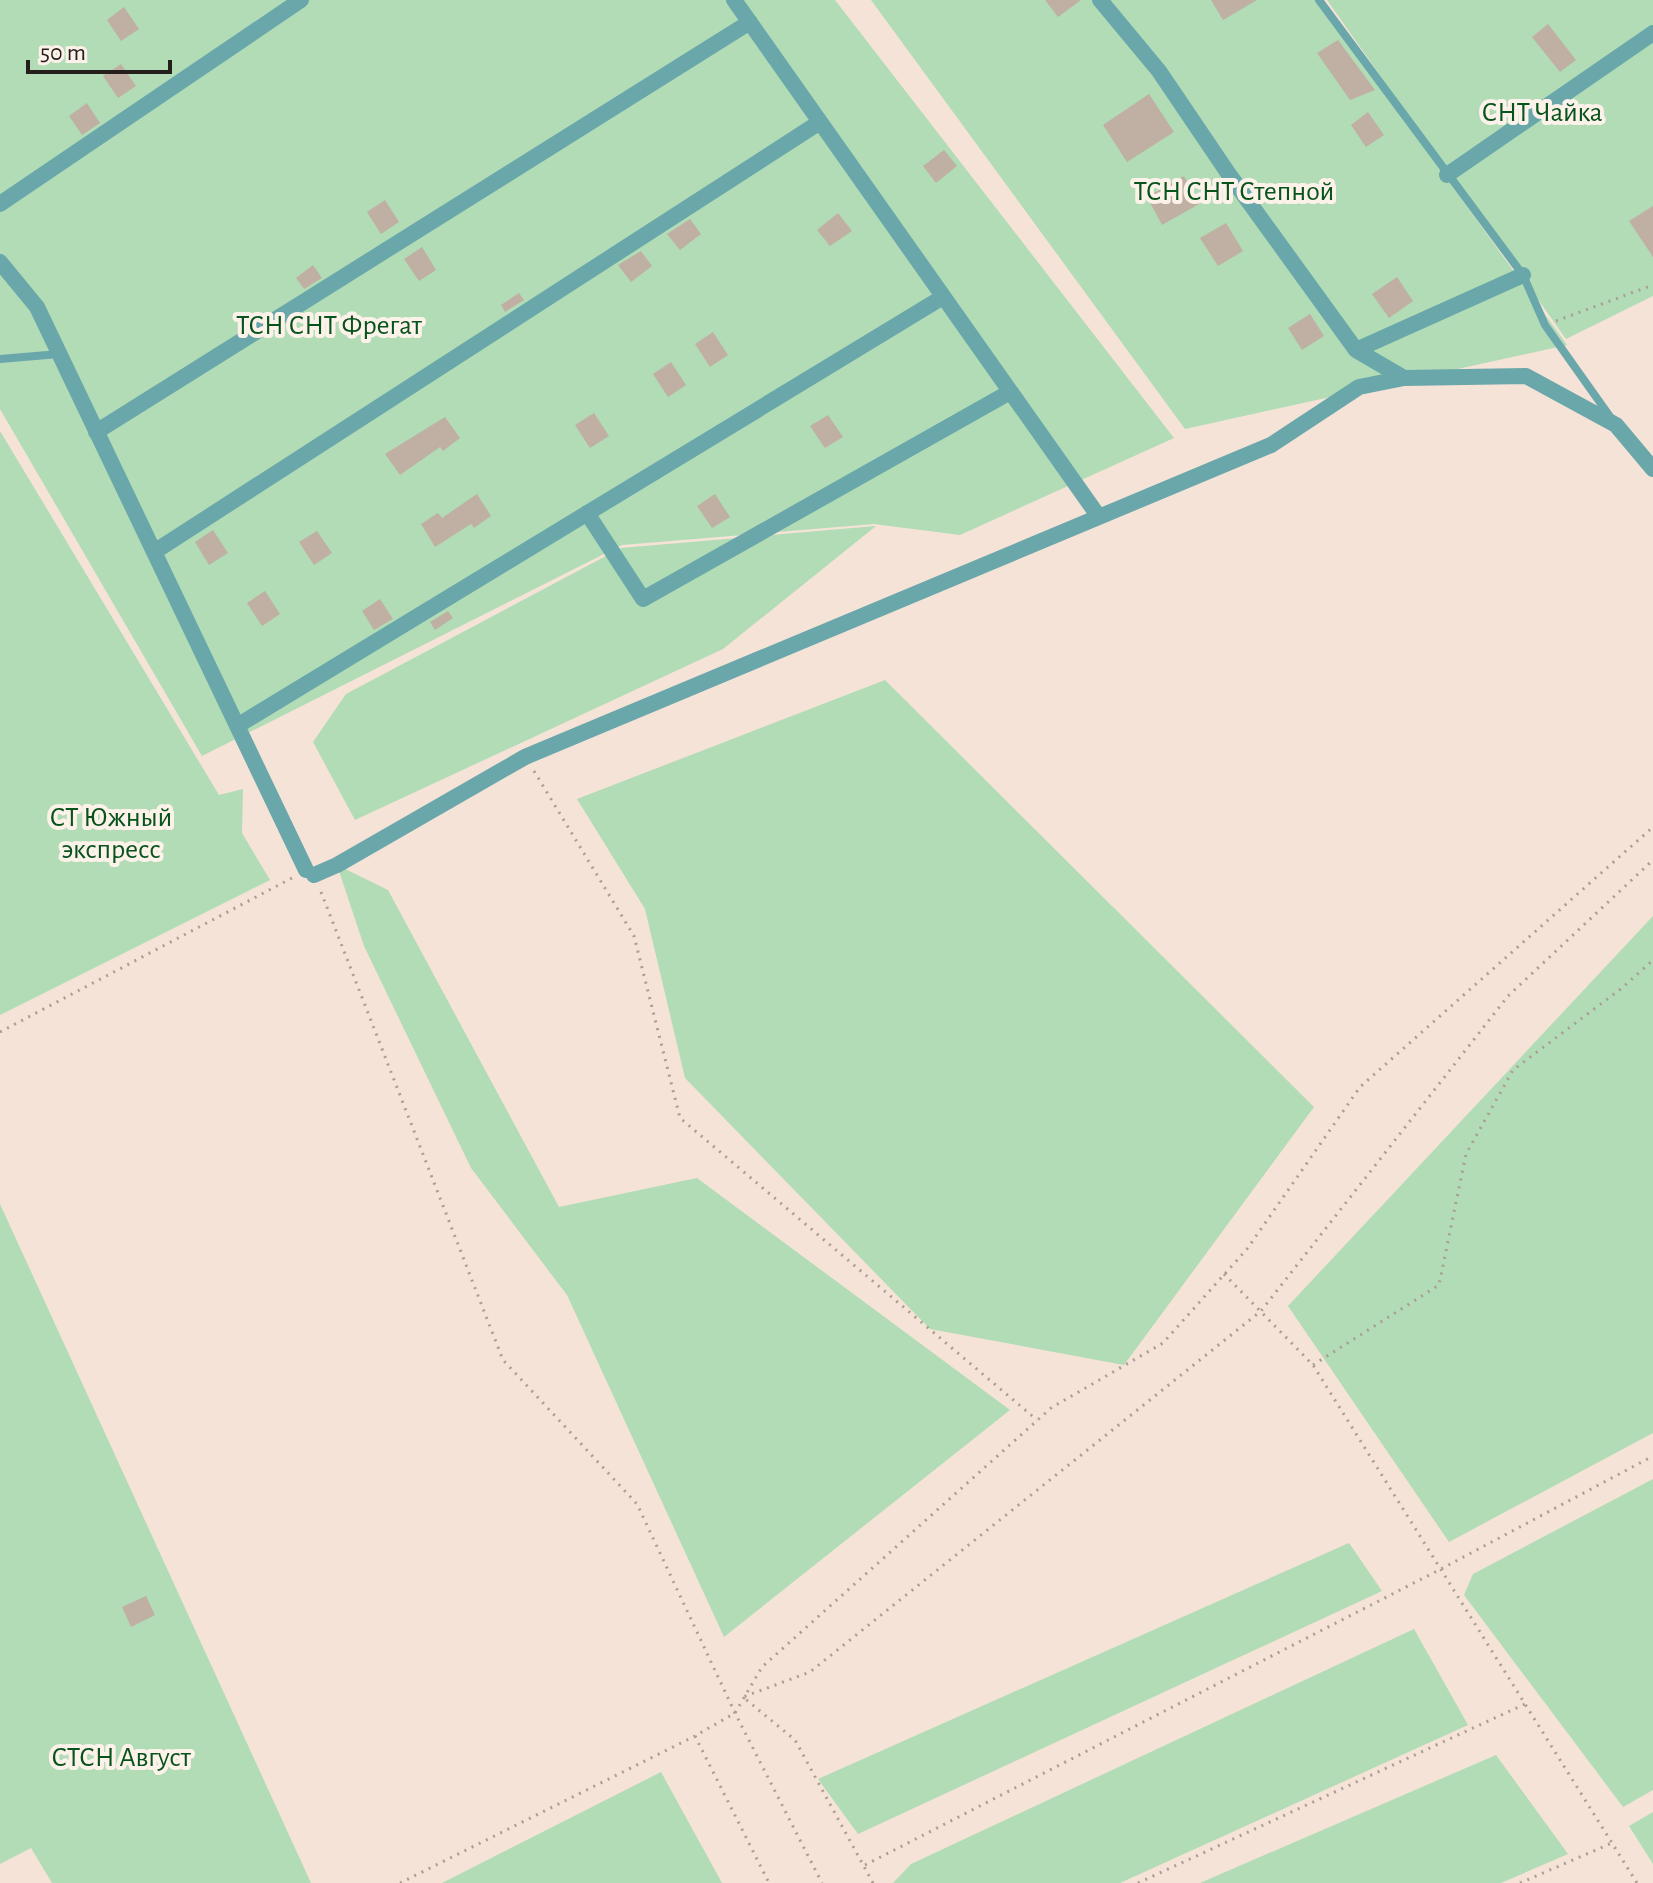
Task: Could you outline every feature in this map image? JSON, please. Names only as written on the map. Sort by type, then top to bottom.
[{"type":"street","points":[[0,204],[301,0]]},
{"type":"street","points":[[734,0],[1099,517]]},
{"type":"street","points":[[1100,0],[1159,71],[1228,173],[1356,350],[1404,378]]},
{"type":"street","points":[[96,432],[750,22]]},
{"type":"street","points":[[1447,175],[1653,33]]},
{"type":"street","points":[[154,552],[820,122]]},
{"type":"street","points":[[0,262],[37,307],[310,873],[337,865],[525,757],[1271,445],[1359,387],[1404,378],[1526,376],[1616,425],[1653,469]]},
{"type":"street","points":[[1356,350],[1523,275]]},
{"type":"street","points":[[237,726],[943,297]]},
{"type":"street","points":[[587,513],[643,599],[1010,392]]},
{"type":"lane","points":[[1334,0],[1322,3],[1523,275],[1545,325],[1616,425]]},
{"type":"lane","points":[[0,359],[59,354]]},
{"type":"path","points":[[1545,325],[1653,285]]},
{"type":"path","points":[[525,757],[634,936],[680,1118],[1037,1420]]},
{"type":"path","points":[[400,1883],[695,1736],[735,1713],[762,1667],[1037,1420],[1051,1408],[1163,1343],[1247,1249],[1360,1087],[1653,827]]},
{"type":"path","points":[[743,1697],[810,1672],[1261,1311],[1508,996],[1653,860]]},
{"type":"path","points":[[0,1032],[310,873],[503,1360],[637,1504],[735,1713],[822,1883]]},
{"type":"path","points":[[1313,1365],[1439,1285],[1466,1154],[1513,1070],[1622,988],[1653,960]]},
{"type":"path","points":[[1224,1274],[1313,1365],[1637,1883]]},
{"type":"path","points":[[864,1866],[1441,1569],[1653,1456]]},
{"type":"path","points":[[743,1697],[795,1740],[873,1883]]},
{"type":"path","points":[[1138,1883],[1525,1704]]},
{"type":"path","points":[[695,1736],[769,1883]]},
{"type":"path","points":[[1520,1883],[1612,1843]]},
{"type":"green space","name":"ТСН СНТ Фрегат","points":[[0,0],[835,0],[1174,438],[960,535],[874,524],[622,545],[202,756],[0,409]]},
{"type":"green space","name":"ТСН СНТ Степной","points":[[871,0],[1318,0],[1567,345],[1185,429]]},
{"type":"green space","name":"СНТ Чайка","points":[[1327,0],[1653,0],[1653,296],[1566,339]]},
{"type":"green space","name":"СТ Южный экспресс","points":[[0,431],[219,795],[243,789],[242,833],[270,880],[0,1015]]},
{"type":"green space","points":[[876,526],[723,649],[355,820],[313,742],[346,694],[621,548]]},
{"type":"green space","points":[[885,680],[1314,1107],[1124,1365],[930,1329],[685,1078],[645,909],[577,799]]},
{"type":"green space","points":[[337,865],[388,890],[559,1207],[697,1178],[1010,1410],[724,1637],[567,1295],[471,1168],[364,946]]},
{"type":"green space","points":[[1653,916],[1653,1433],[1449,1542],[1288,1306]]},
{"type":"green space","name":"СТСН Август","points":[[0,1204],[311,1883],[52,1883],[31,1848],[0,1864]]},
{"type":"green space","points":[[1653,1479],[1653,1790],[1623,1807],[1464,1595],[1473,1574]]},
{"type":"green space","points":[[1349,1543],[1382,1591],[858,1834],[818,1779]]},
{"type":"green space","points":[[1414,1629],[1468,1725],[1120,1883],[893,1883],[911,1864]]},
{"type":"green space","points":[[1496,1755],[1568,1854],[1501,1883],[1200,1883]]},
{"type":"green space","points":[[661,1772],[722,1883],[442,1883]]},
{"type":"green space","points":[[1653,1812],[1653,1864],[1629,1826]]},
{"type":"building","points":[[1045,0],[1081,0],[1058,17]]},
{"type":"building","points":[[1211,0],[1257,0],[1223,20]]},
{"type":"building","points":[[124,7],[139,29],[121,41],[107,20]]},
{"type":"building","points":[[1548,24],[1576,60],[1560,72],[1532,37]]},
{"type":"building","points":[[1338,40],[1375,90],[1350,100],[1317,53]]},
{"type":"building","points":[[121,64],[136,86],[118,98],[103,76]]},
{"type":"building","points":[[1149,94],[1174,132],[1127,162],[1103,125]]},
{"type":"building","points":[[87,103],[100,123],[82,135],[69,116]]},
{"type":"building","points":[[1368,112],[1384,135],[1366,147],[1351,125]]},
{"type":"building","points":[[944,150],[957,166],[936,183],[923,166]]},
{"type":"building","points":[[1184,176],[1199,204],[1162,225],[1147,197]]},
{"type":"building","points":[[385,200],[399,222],[381,234],[367,212]]},
{"type":"building","points":[[1653,206],[1653,257],[1629,221]]},
{"type":"building","points":[[838,213],[852,231],[830,246],[817,230]]},
{"type":"building","points":[[690,219],[701,234],[680,250],[667,234]]},
{"type":"building","points":[[1226,223],[1243,251],[1218,266],[1200,238]]},
{"type":"building","points":[[422,247],[436,270],[419,281],[404,259]]},
{"type":"building","points":[[641,251],[652,266],[631,282],[618,265]]},
{"type":"building","points":[[313,265],[322,278],[304,289],[296,278]]},
{"type":"building","points":[[1397,277],[1413,301],[1389,318],[1372,294]]},
{"type":"building","points":[[519,293],[524,300],[505,312],[501,305]]},
{"type":"building","points":[[1310,314],[1324,336],[1302,350],[1288,328]]},
{"type":"building","points":[[713,332],[728,355],[710,367],[695,344]]},
{"type":"building","points":[[671,362],[686,385],[668,397],[653,374]]},
{"type":"building","points":[[594,413],[609,436],[590,448],[575,425]]},
{"type":"building","points":[[828,415],[843,437],[825,448],[810,426]]},
{"type":"building","points":[[445,417],[460,438],[443,451],[440,447],[400,475],[385,454]]},
{"type":"building","points":[[477,494],[491,516],[474,528],[471,524],[435,547],[421,524],[438,513],[442,518]]},
{"type":"building","points":[[715,494],[730,517],[712,528],[697,506]]},
{"type":"building","points":[[213,530],[228,553],[209,565],[195,542]]},
{"type":"building","points":[[317,531],[332,553],[314,565],[299,542]]},
{"type":"building","points":[[265,591],[280,614],[262,626],[247,603]]},
{"type":"building","points":[[380,599],[393,619],[374,630],[362,611]]},
{"type":"building","points":[[448,611],[453,618],[435,630],[430,622]]},
{"type":"building","points":[[146,1596],[155,1615],[131,1627],[122,1607]]}]
